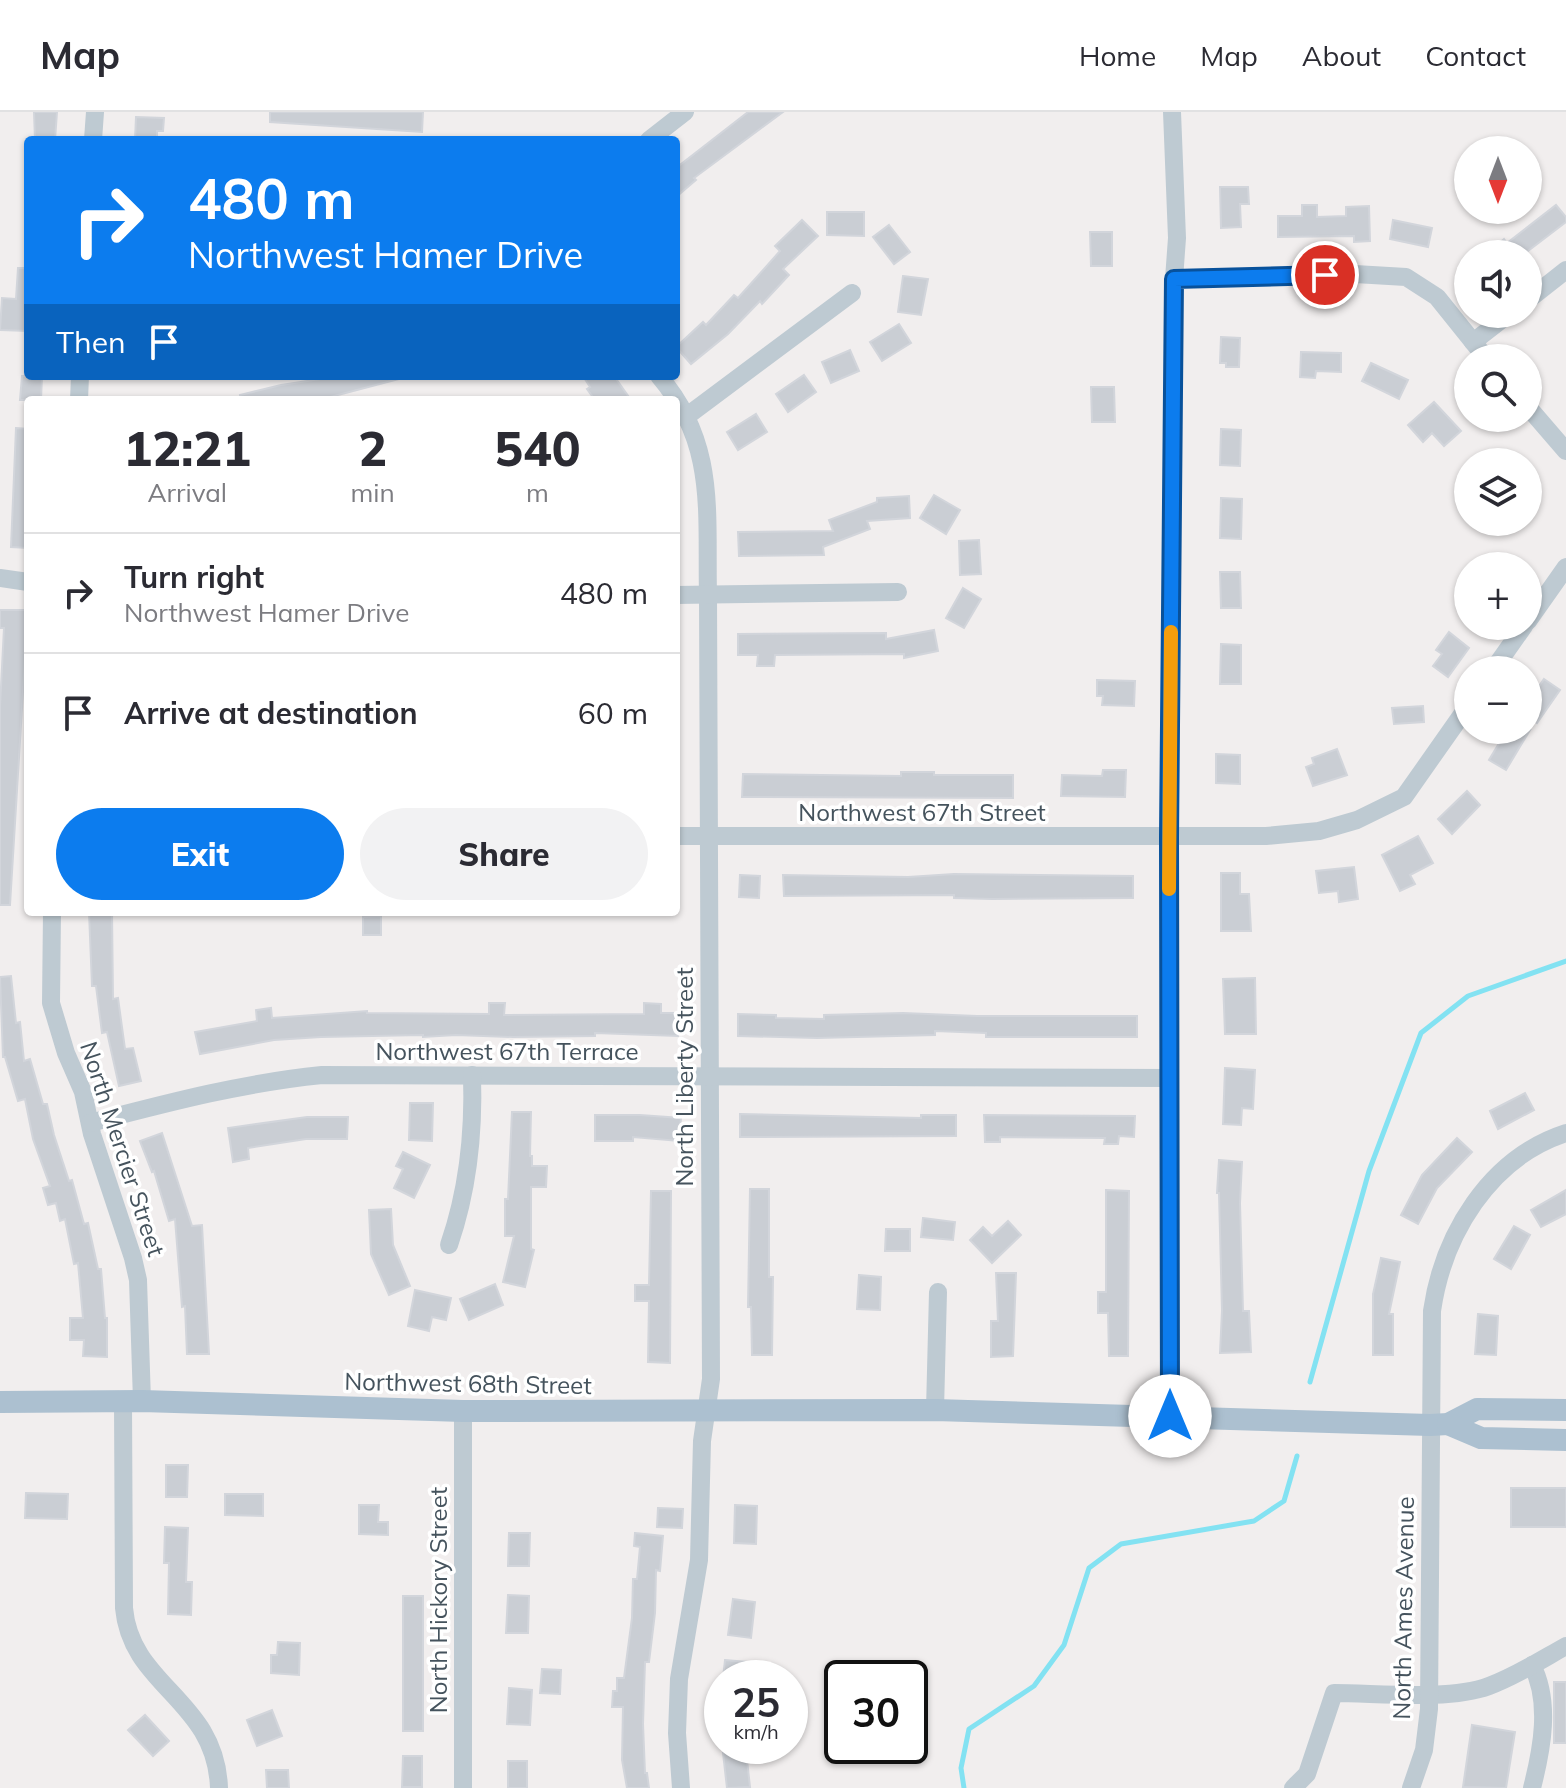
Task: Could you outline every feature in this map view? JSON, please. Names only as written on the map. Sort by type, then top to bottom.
[{"type":"main road","name":"Northwest 68th Street","points":[[0,1402],[132,1402],[463,1411],[935,1410],[1439,1424],[1481,1438],[1566,1440]]},
{"type":"main road","name":"Northwest 68th Street","points":[[1439,1424],[1477,1409],[1566,1410]]},
{"type":"street","points":[[93,136],[95,112]]},
{"type":"street","points":[[654,136],[685,112]]},
{"type":"street","points":[[1170,1416],[1169,837],[1174,279],[1177,238],[1172,112]]},
{"type":"street","points":[[1542,289],[1566,270]]},
{"type":"street","points":[[1174,279],[1355,274],[1406,277],[1437,297],[1473,342],[1491,328]]},
{"type":"street","points":[[687,416],[852,293]]},
{"type":"street","name":"North Liberty Street","points":[[662,380],[676,396]]},
{"type":"street","name":"North Liberty Street","points":[[680,403],[705,471],[711,1379],[705,1412],[699,1560],[679,1679],[677,1733],[681,1788]]},
{"type":"street","points":[[1542,423],[1566,451]]},
{"type":"street","points":[[1542,601],[1566,567]]},
{"type":"street","points":[[0,578],[24,581]]},
{"type":"street","points":[[680,595],[898,592]]},
{"type":"street","name":"Northwest 67th Street","points":[[680,836],[1293,835],[1319,831],[1366,816],[1404,797],[1454,726]]},
{"type":"street","name":"North Mercier Street","points":[[52,916],[51,1003],[66,1053],[83,1092],[138,1280],[124,1608],[127,1629],[140,1658],[203,1729],[215,1757],[219,1788]]},
{"type":"street","name":"Northwest 67th Terrace","points":[[90,1123],[210,1091],[322,1075],[1170,1078]]},
{"type":"street","points":[[449,1245],[464,1191],[471,1149],[472,1075]]},
{"type":"street","name":"North Ames Avenue","points":[[1411,1788],[1424,1750],[1429,1693],[1439,1424],[1432,1311],[1436,1284],[1455,1231],[1494,1179],[1535,1147],[1566,1133]]},
{"type":"street","points":[[935,1410],[938,1292]]},
{"type":"street","name":"North Hickory Street","points":[[463,1411],[463,1788]]},
{"type":"street","points":[[1293,1788],[1307,1774],[1334,1693],[1459,1693],[1487,1687],[1566,1646]]},
{"type":"street","points":[[1532,1665],[1540,1681],[1543,1701],[1541,1739],[1532,1788]]},
{"type":"building","points":[[34,112],[57,112],[55,136],[35,136]]},
{"type":"building","points":[[270,112],[423,112],[422,132],[270,122]]},
{"type":"building","points":[[748,112],[783,112],[694,178],[696,180],[680,194],[680,165]]},
{"type":"building","points":[[136,117],[164,118],[163,131],[157,131],[157,136],[135,136]]},
{"type":"building","points":[[1220,187],[1248,187],[1249,204],[1240,204],[1241,227],[1221,228]]},
{"type":"building","points":[[1302,205],[1317,205],[1317,217],[1346,216],[1346,207],[1369,206],[1370,241],[1354,242],[1354,236],[1278,237],[1278,216],[1302,216]]},
{"type":"building","points":[[1556,205],[1566,217],[1566,222],[1542,240],[1511,240],[1532,224],[1542,224],[1542,216]]},
{"type":"building","points":[[827,212],[864,212],[864,236],[827,235]]},
{"type":"building","points":[[802,220],[818,236],[783,269],[789,275],[762,304],[760,301],[728,334],[691,364],[680,352],[680,343],[703,322],[706,325],[734,295],[738,298],[780,251],[775,246]]},
{"type":"building","points":[[1393,220],[1432,228],[1428,247],[1390,239]]},
{"type":"building","points":[[889,225],[910,252],[894,264],[873,237]]},
{"type":"building","points":[[1090,232],[1112,232],[1112,266],[1091,266]]},
{"type":"building","points":[[18,268],[24,268],[24,331],[0,330],[2,298],[16,299]]},
{"type":"building","points":[[903,276],[928,279],[921,315],[898,312]]},
{"type":"building","points":[[899,324],[911,343],[882,361],[870,342]]},
{"type":"building","points":[[1221,337],[1240,338],[1239,367],[1226,367],[1226,363],[1220,363]]},
{"type":"building","points":[[850,350],[859,371],[831,383],[822,362]]},
{"type":"building","points":[[1301,352],[1341,353],[1341,372],[1316,371],[1315,378],[1300,377]]},
{"type":"building","points":[[1371,363],[1408,380],[1399,399],[1362,381]]},
{"type":"building","points":[[804,375],[816,392],[788,412],[776,394]]},
{"type":"building","points":[[22,376],[24,380],[42,380],[41,396],[24,396],[24,400],[20,400]]},
{"type":"building","points":[[314,380],[395,380],[334,396],[240,396]]},
{"type":"building","points":[[586,380],[617,380],[628,396],[592,396],[587,389],[590,387]]},
{"type":"building","points":[[1091,387],[1114,387],[1115,422],[1092,422]]},
{"type":"building","points":[[1434,402],[1454,423],[1454,432],[1460,432],[1444,446],[1432,433],[1423,442],[1408,425]]},
{"type":"building","points":[[756,414],[767,432],[738,450],[727,432]]},
{"type":"building","points":[[16,428],[24,429],[24,548],[11,547]]},
{"type":"building","points":[[1221,429],[1241,430],[1240,466],[1220,465]]},
{"type":"building","points":[[934,495],[960,510],[946,534],[920,518]]},
{"type":"building","points":[[909,496],[910,518],[867,521],[870,529],[823,547],[824,555],[739,556],[738,532],[833,531],[829,520],[877,502],[877,498]]},
{"type":"building","points":[[1221,498],[1242,499],[1241,539],[1220,538]]},
{"type":"building","points":[[979,540],[981,574],[960,575],[959,541]]},
{"type":"building","points":[[1220,572],[1240,572],[1241,608],[1221,608]]},
{"type":"building","points":[[963,588],[981,599],[964,628],[946,618]]},
{"type":"building","points":[[0,610],[24,610],[24,676],[10,905],[0,905],[0,706],[4,628],[0,628]]},
{"type":"building","points":[[934,630],[938,651],[904,658],[904,654],[775,655],[774,666],[757,666],[758,655],[738,655],[738,634],[886,633],[886,639]]},
{"type":"building","points":[[1449,632],[1454,640],[1469,648],[1463,656],[1454,656],[1454,669],[1448,677],[1433,666],[1442,654],[1436,650]]},
{"type":"building","points":[[1221,644],[1241,645],[1241,684],[1220,684]]},
{"type":"building","points":[[1544,679],[1560,690],[1542,716]]},
{"type":"building","points":[[1097,680],[1135,681],[1134,706],[1102,705],[1103,696],[1097,696]]},
{"type":"building","points":[[1423,706],[1424,722],[1394,724],[1392,708]]},
{"type":"building","points":[[1499,744],[1522,744],[1506,770],[1489,760]]},
{"type":"building","points":[[1337,749],[1347,775],[1313,786],[1306,767],[1314,764],[1312,758]]},
{"type":"building","points":[[1216,754],[1240,755],[1240,784],[1216,783]]},
{"type":"building","points":[[1103,770],[1126,770],[1125,797],[1061,796],[1062,775],[1102,776]]},
{"type":"building","points":[[901,772],[1013,775],[1013,798],[742,797],[743,774],[901,776]]},
{"type":"building","points":[[1467,791],[1480,805],[1452,834],[1438,819]]},
{"type":"building","points":[[1418,836],[1433,863],[1410,875],[1415,884],[1400,891],[1382,855]]},
{"type":"building","points":[[1354,867],[1358,899],[1339,902],[1338,891],[1319,893],[1316,871]]},
{"type":"building","points":[[1221,873],[1240,873],[1240,894],[1249,894],[1251,931],[1221,931]]},
{"type":"building","points":[[954,874],[1133,876],[1133,898],[784,896],[783,875],[908,877]]},
{"type":"building","points":[[740,875],[760,876],[759,898],[739,897]]},
{"type":"building","points":[[89,916],[112,916],[113,999],[118,998],[125,1049],[133,1048],[141,1081],[119,1086],[107,1032],[102,1033],[96,986],[92,986]]},
{"type":"building","points":[[381,916],[381,935],[363,935],[363,917]]},
{"type":"building","points":[[11,976],[24,1061],[30,1059],[43,1104],[47,1104],[69,1181],[72,1180],[84,1224],[88,1223],[98,1269],[101,1269],[107,1318],[107,1357],[83,1356],[84,1340],[70,1340],[70,1318],[83,1318],[78,1263],[74,1264],[65,1219],[60,1221],[56,1203],[48,1205],[43,1188],[50,1186],[33,1139],[25,1099],[18,1101],[3,1057],[0,977]]},
{"type":"building","points":[[1255,978],[1256,1034],[1225,1034],[1223,979]]},
{"type":"building","points":[[489,1003],[505,1003],[504,1015],[644,1014],[644,1003],[661,1004],[661,1013],[679,1013],[678,1036],[595,1033],[595,1036],[321,1037],[274,1040],[200,1054],[195,1032],[257,1021],[256,1010],[271,1008],[272,1018],[367,1011],[489,1014]]},
{"type":"building","points":[[738,1014],[824,1019],[824,1015],[1137,1016],[1137,1037],[986,1037],[986,1033],[935,1031],[935,1035],[817,1038],[738,1036]]},
{"type":"building","points":[[1225,1068],[1255,1070],[1253,1109],[1242,1108],[1241,1125],[1223,1124]]},
{"type":"building","points":[[1525,1093],[1534,1110],[1498,1129],[1490,1111]]},
{"type":"building","points":[[410,1103],[433,1103],[432,1141],[409,1140]]},
{"type":"building","points":[[512,1112],[531,1112],[532,1166],[547,1166],[546,1187],[531,1187],[531,1249],[534,1250],[525,1287],[503,1282],[514,1236],[505,1236]]},
{"type":"building","points":[[740,1114],[921,1118],[921,1115],[956,1115],[956,1136],[740,1137]]},
{"type":"building","points":[[595,1115],[681,1118],[679,1141],[633,1137],[633,1141],[595,1141]]},
{"type":"building","points":[[984,1115],[1135,1116],[1134,1137],[1119,1136],[1118,1144],[1104,1144],[1105,1138],[1000,1137],[1000,1142],[985,1142]]},
{"type":"building","points":[[307,1117],[348,1117],[347,1139],[306,1139],[248,1148],[249,1159],[233,1162],[228,1128]]},
{"type":"building","points":[[162,1133],[192,1226],[202,1225],[209,1354],[187,1354],[175,1219],[169,1221],[154,1171],[140,1141]]},
{"type":"building","points":[[1457,1138],[1472,1152],[1437,1188],[1418,1224],[1401,1215],[1422,1175]]},
{"type":"building","points":[[403,1152],[430,1165],[414,1198],[394,1188],[403,1169],[396,1166]]},
{"type":"building","points":[[1219,1160],[1242,1162],[1243,1311],[1249,1311],[1251,1352],[1220,1353]]},
{"type":"building","points":[[750,1189],[769,1189],[769,1277],[773,1277],[772,1355],[752,1355],[751,1307],[748,1307]]},
{"type":"building","points":[[1106,1190],[1129,1191],[1128,1356],[1109,1356],[1108,1313],[1098,1313],[1098,1292],[1106,1292]]},
{"type":"building","points":[[1566,1190],[1566,1214],[1541,1227],[1531,1210]]},
{"type":"building","points":[[651,1191],[671,1191],[670,1363],[648,1362],[649,1301],[635,1301],[635,1285],[649,1285]]},
{"type":"building","points":[[391,1209],[393,1245],[410,1286],[389,1295],[371,1254],[369,1210]]},
{"type":"building","points":[[923,1218],[955,1222],[953,1240],[921,1237]]},
{"type":"building","points":[[1008,1221],[1021,1235],[992,1263],[970,1240],[983,1227],[992,1236]]},
{"type":"building","points":[[1514,1226],[1530,1235],[1511,1269],[1494,1259]]},
{"type":"building","points":[[886,1229],[910,1229],[910,1251],[885,1251]]},
{"type":"building","points":[[1381,1258],[1400,1262],[1389,1314],[1393,1314],[1393,1355],[1373,1355],[1373,1294]]},
{"type":"building","points":[[996,1273],[1016,1273],[1013,1356],[991,1357],[991,1321],[998,1321]]},
{"type":"building","points":[[859,1275],[881,1277],[880,1310],[857,1309]]},
{"type":"building","points":[[495,1284],[503,1305],[469,1320],[460,1299]]},
{"type":"building","points":[[415,1290],[451,1298],[446,1320],[432,1317],[429,1331],[408,1326]]},
{"type":"building","points":[[1478,1314],[1498,1316],[1496,1355],[1475,1354]]},
{"type":"building","points":[[166,1465],[188,1465],[187,1497],[166,1497]]},
{"type":"building","points":[[1511,1488],[1566,1488],[1566,1527],[1511,1527]]},
{"type":"building","points":[[26,1493],[68,1494],[67,1519],[25,1518]]},
{"type":"building","points":[[225,1494],[263,1494],[263,1516],[225,1515]]},
{"type":"building","points":[[359,1505],[379,1505],[378,1522],[388,1522],[388,1535],[359,1534]]},
{"type":"building","points":[[735,1505],[757,1506],[756,1544],[734,1543]]},
{"type":"building","points":[[658,1508],[683,1509],[682,1528],[657,1527]]},
{"type":"building","points":[[165,1527],[188,1528],[186,1582],[192,1582],[191,1615],[168,1614],[169,1563],[164,1563]]},
{"type":"building","points":[[509,1533],[530,1533],[529,1566],[508,1566]]},
{"type":"building","points":[[635,1533],[663,1536],[660,1571],[656,1570],[649,1662],[645,1662],[643,1724],[645,1773],[649,1788],[627,1788],[622,1760],[623,1707],[612,1707],[617,1678],[624,1678],[632,1618],[633,1579],[637,1579],[640,1547],[634,1546]]},
{"type":"building","points":[[508,1595],[529,1596],[528,1633],[506,1633]]},
{"type":"building","points":[[403,1596],[423,1596],[423,1731],[403,1731]]},
{"type":"building","points":[[733,1599],[755,1602],[751,1638],[728,1635]]},
{"type":"building","points":[[278,1642],[300,1643],[299,1675],[271,1673],[271,1655],[277,1655]]},
{"type":"building","points":[[542,1669],[561,1670],[560,1694],[540,1693]]},
{"type":"building","points":[[1554,1682],[1566,1682],[1566,1743],[1554,1743]]},
{"type":"building","points":[[509,1688],[532,1690],[530,1725],[507,1724]]},
{"type":"building","points":[[272,1710],[282,1736],[257,1746],[247,1720]]},
{"type":"building","points":[[145,1715],[169,1741],[153,1756],[128,1730]]},
{"type":"building","points":[[1472,1725],[1515,1732],[1506,1788],[1463,1787]]},
{"type":"building","points":[[403,1756],[422,1756],[422,1787],[402,1787]]},
{"type":"building","points":[[508,1761],[527,1761],[527,1788],[508,1788]]},
{"type":"building","points":[[724,1764],[747,1764],[750,1787],[727,1788]]},
{"type":"building","points":[[266,1770],[288,1770],[289,1788],[267,1788]]},
{"type":"waterway","points":[[1310,1382],[1369,1171],[1421,1033],[1468,996],[1566,961]]},
{"type":"waterway","points":[[964,1788],[961,1768],[969,1729],[1034,1686],[1064,1645],[1089,1568],[1121,1544],[1254,1521],[1284,1501],[1297,1456]]},
{"type":"slow traffic","points":[[1169,889],[1171,632]]},
{"type":"route","points":[[1170,1416],[1169,837],[1174,279],[1325,275]]}]
